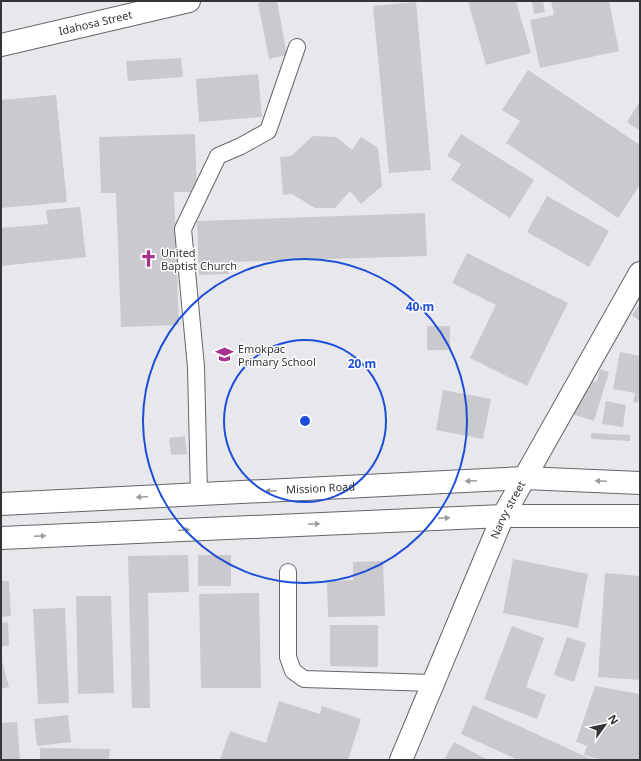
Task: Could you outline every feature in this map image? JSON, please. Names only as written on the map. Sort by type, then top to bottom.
[{"type":"street","name":"Idahosa Street","points":[[1,45],[189,1]]},
{"type":"street","name":"Narvy street","points":[[401,760],[503,516],[640,273]]},
{"type":"street","name":"Mission Road","points":[[1,504],[524,478],[640,483]]},
{"type":"street","points":[[1,538],[503,516],[640,516]]},
{"type":"lane","points":[[199,494],[196,367],[183,229],[218,156],[241,146],[268,131],[297,46]]},
{"type":"lane","points":[[288,572],[288,657],[293,671],[304,679],[433,683]]},
{"type":"building","points":[[277,1],[287,55],[269,59],[258,3]]},
{"type":"building","points":[[468,1],[516,1],[531,53],[486,65]]},
{"type":"building","points":[[532,1],[543,1],[545,12],[534,14]]},
{"type":"building","points":[[551,1],[609,1],[619,51],[540,68],[530,20],[554,15]]},
{"type":"building","points":[[416,2],[431,170],[389,173],[373,6]]},
{"type":"building","points":[[181,58],[183,77],[128,81],[126,61]]},
{"type":"building","points":[[528,70],[640,145],[640,185],[618,218],[506,143],[520,121],[502,110]]},
{"type":"building","points":[[258,74],[262,117],[199,122],[196,79]]},
{"type":"building","points":[[56,95],[67,202],[1,208],[1,100]]},
{"type":"building","points":[[640,101],[640,131],[627,122]]},
{"type":"building","name":"United Baptist Church","points":[[195,134],[197,192],[174,192],[179,325],[121,327],[116,193],[101,193],[99,137]]},
{"type":"building","points":[[461,134],[534,180],[510,218],[451,180],[461,164],[447,156]]},
{"type":"building","points":[[313,136],[336,137],[352,150],[361,137],[378,148],[382,186],[361,204],[350,191],[335,208],[315,208],[292,194],[283,195],[280,157],[291,156]]},
{"type":"building","points":[[547,196],[609,231],[589,267],[527,232]]},
{"type":"building","points":[[80,207],[86,257],[1,266],[1,228],[48,224],[46,210]]},
{"type":"building","points":[[425,213],[427,256],[229,262],[229,274],[199,275],[197,221]]},
{"type":"building","points":[[467,253],[568,303],[527,386],[470,358],[496,305],[452,283]]},
{"type":"building","points":[[640,303],[640,321],[632,315]]},
{"type":"building","points":[[427,326],[450,326],[450,350],[427,350]]},
{"type":"building","points":[[620,352],[640,356],[640,393],[638,403],[633,402],[635,393],[613,389]]},
{"type":"building","points":[[600,369],[609,372],[594,421],[572,414],[583,378],[597,382]]},
{"type":"building","points":[[443,390],[491,399],[483,439],[436,430]]},
{"type":"building","points":[[606,401],[626,405],[623,427],[602,424]]},
{"type":"building","points":[[591,433],[630,435],[630,441],[591,439]]},
{"type":"building","points":[[185,436],[187,454],[171,455],[169,438]]},
{"type":"building","points":[[188,555],[189,592],[148,593],[150,708],[132,708],[128,556]]},
{"type":"building","points":[[198,555],[231,555],[231,586],[198,586]]},
{"type":"building","points":[[513,559],[588,574],[578,628],[503,613]]},
{"type":"building","points":[[383,561],[385,616],[328,617],[327,581],[353,580],[353,562]]},
{"type":"building","points":[[605,573],[640,576],[640,680],[598,677]]},
{"type":"building","points":[[1,581],[9,581],[11,616],[1,617]]},
{"type":"building","points":[[259,593],[261,688],[201,688],[199,594]]},
{"type":"building","points":[[76,596],[111,596],[114,693],[78,694]]},
{"type":"building","points":[[65,608],[69,703],[38,704],[33,609]]},
{"type":"building","points":[[8,622],[9,646],[1,646],[1,623]]},
{"type":"building","points":[[330,625],[378,625],[378,667],[330,666]]},
{"type":"building","points":[[512,626],[544,638],[526,687],[546,695],[537,719],[484,699]]},
{"type":"building","points":[[567,637],[586,643],[574,682],[554,675]]},
{"type":"building","points":[[1,657],[9,687],[1,689]]},
{"type":"building","points":[[595,686],[640,694],[640,760],[601,760],[584,755],[587,746],[576,742]]},
{"type":"building","points":[[279,701],[320,714],[322,706],[361,719],[348,760],[220,760],[230,731],[266,743]]},
{"type":"building","points":[[473,705],[593,760],[518,760],[461,734]]},
{"type":"building","points":[[68,715],[71,742],[37,746],[34,719]]},
{"type":"building","points":[[17,722],[20,760],[1,760],[1,723]]},
{"type":"building","points":[[454,742],[488,760],[444,760]]},
{"type":"building","points":[[40,748],[110,749],[109,760],[40,760]]},
{"type":"place","name":"United Baptist Church","points":[[148,259]]},
{"type":"place","name":"Emokpac Primary School","points":[[225,355]]}]
